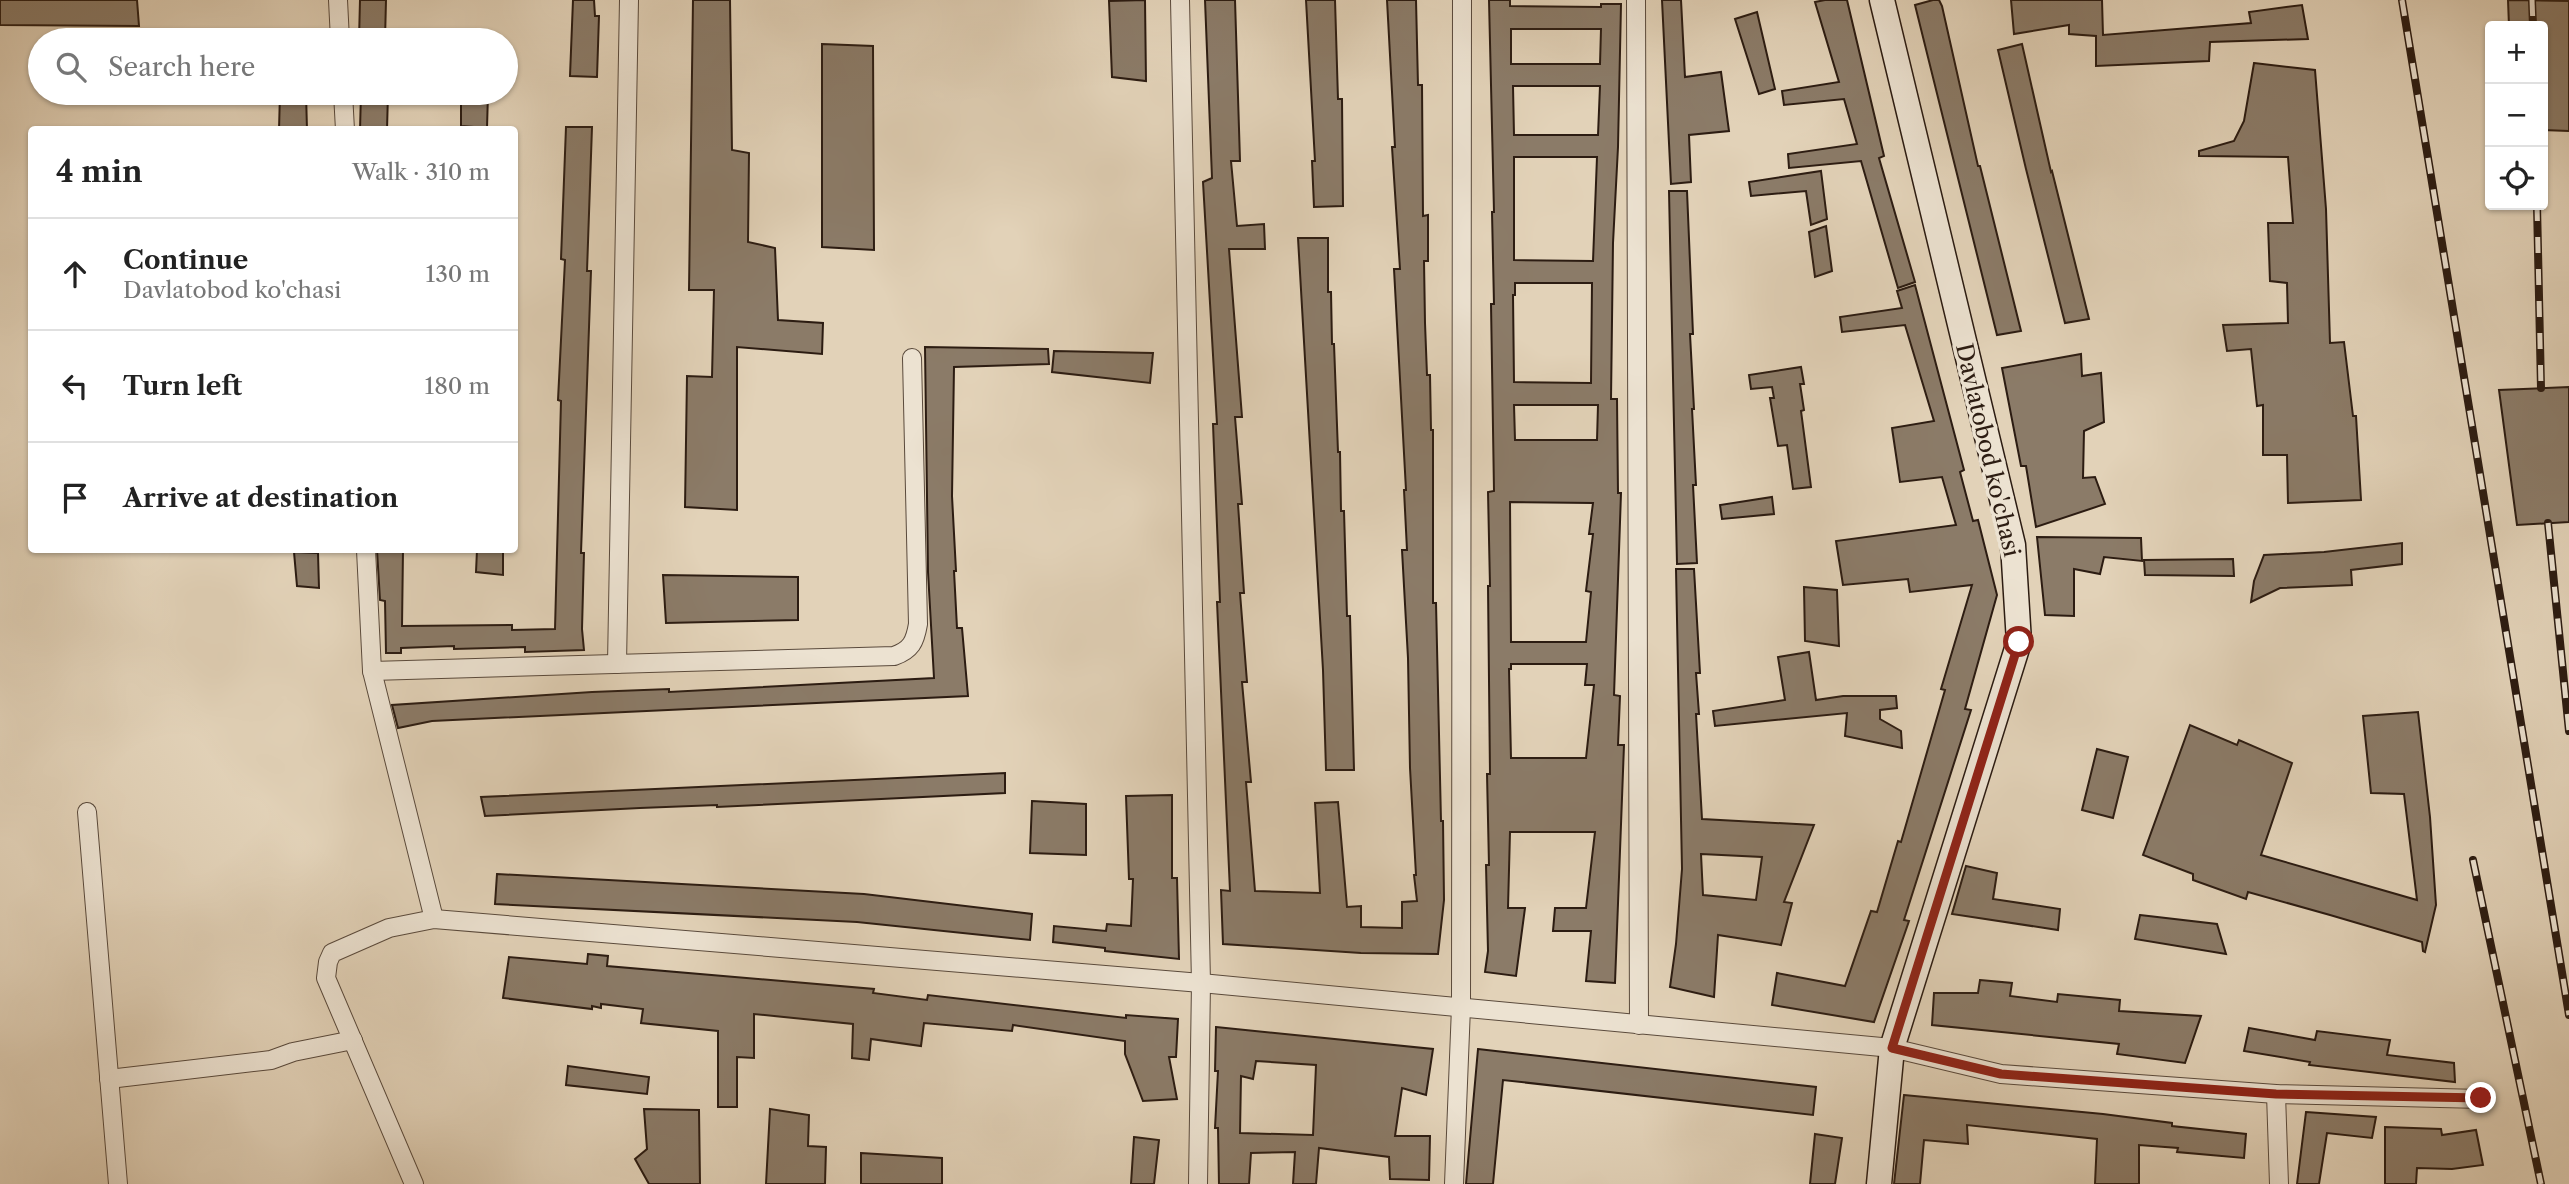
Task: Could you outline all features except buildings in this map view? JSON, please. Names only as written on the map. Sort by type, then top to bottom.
[{"type":"street","points":[[338,0],[339,28]]},
{"type":"street","points":[[617,664],[629,0]]},
{"type":"street","points":[[1180,0],[1201,983],[1198,1184]]},
{"type":"street","points":[[1454,1184],[1461,1007],[1462,0]]},
{"type":"street","points":[[1636,0],[1639,1024]]},
{"type":"street","name":"Davlatobod ko'chasi","points":[[1879,1184],[1892,1048],[2019,642],[2013,545],[1882,0]]},
{"type":"street","points":[[344,105],[345,126]]},
{"type":"street","points":[[372,670],[894,656],[908,652],[915,641],[918,624],[912,358]]},
{"type":"street","points":[[366,553],[372,670],[434,919]]},
{"type":"street","points":[[87,811],[118,1184]]},
{"type":"street","points":[[414,1184],[326,978],[332,953],[389,928],[434,919],[1201,983],[1892,1048],[2001,1074],[2276,1094],[2481,1098]]},
{"type":"street","points":[[109,1079],[271,1060],[293,1052],[353,1040]]},
{"type":"street","points":[[2276,1094],[2279,1184]]},
{"type":"railway","points":[[2402,0],[2569,1015]]},
{"type":"railway","points":[[2532,0],[2533,21]]},
{"type":"railway","points":[[2537,210],[2541,388]]},
{"type":"railway","points":[[2548,523],[2569,731]]},
{"type":"railway","points":[[2473,860],[2541,1184]]},
{"type":"route","points":[[2019,642],[1892,1048],[2001,1074],[2276,1094],[2481,1098]]}]
